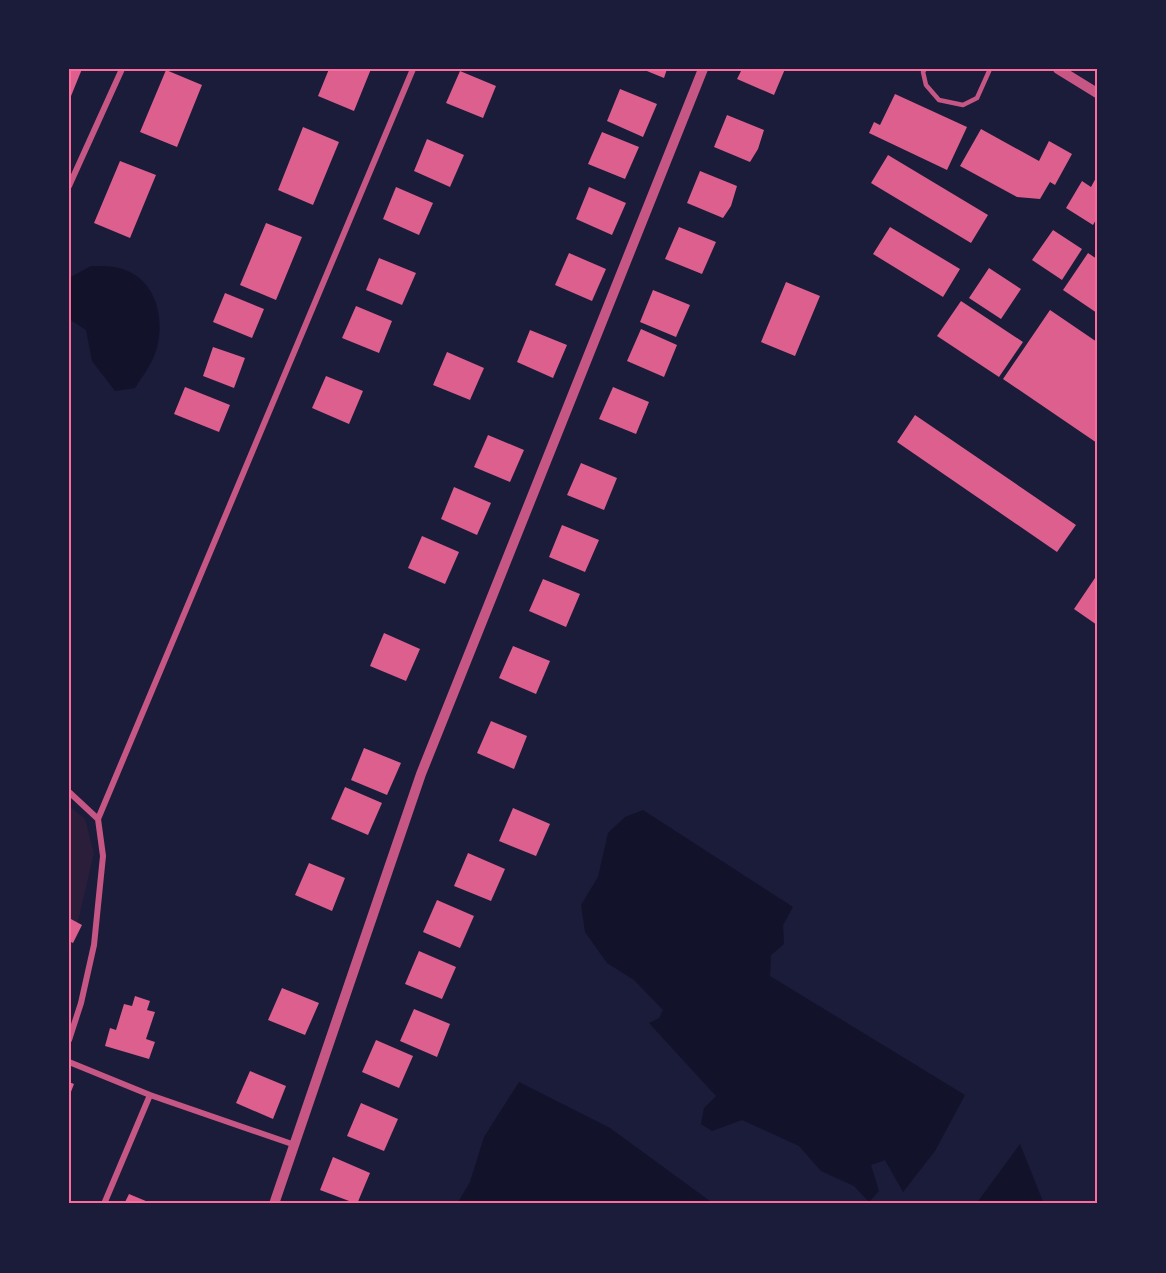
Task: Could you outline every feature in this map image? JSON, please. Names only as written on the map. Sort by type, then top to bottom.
[{"type":"street","points":[[69,186],[122,69]]},
{"type":"street","points":[[69,1040],[81,1003],[94,945],[103,856],[98,819],[414,69]]},
{"type":"street","points":[[274,1204],[422,774],[703,69]]},
{"type":"street","points":[[1058,69],[1097,93]]},
{"type":"street","points":[[69,792],[98,819]]},
{"type":"street","points":[[69,1062],[150,1095],[295,1145]]},
{"type":"street","points":[[104,1204],[150,1095]]},
{"type":"lane","points":[[925,69],[923,72],[926,85],[939,100],[963,105],[977,98],[990,69]]},
{"type":"shaded area","points":[[91,266],[116,267],[132,273],[142,280],[155,301],[160,326],[159,339],[149,366],[135,388],[115,391],[92,361],[86,330],[69,319],[69,278]]},
{"type":"shaded area","points":[[69,806],[85,819],[94,853],[69,960]]},
{"type":"shaded area","points":[[643,810],[793,907],[783,925],[784,944],[771,955],[770,976],[965,1095],[935,1151],[903,1192],[885,1160],[871,1165],[879,1191],[869,1202],[854,1186],[821,1171],[799,1146],[742,1120],[712,1131],[701,1124],[704,1108],[716,1096],[649,1023],[659,1018],[663,1010],[634,980],[607,963],[585,932],[581,905],[598,877],[608,833],[625,817]]},
{"type":"shaded area","points":[[519,1082],[610,1128],[714,1204],[457,1204],[470,1182],[484,1137]]},
{"type":"shaded area","points":[[1020,1144],[1044,1204],[976,1204]]},
{"type":"building","points":[[69,69],[82,69],[69,101]]},
{"type":"building","points":[[329,69],[371,69],[354,111],[318,96]]},
{"type":"building","points":[[642,69],[667,69],[664,78]]},
{"type":"building","points":[[742,69],[785,69],[774,95],[737,79]]},
{"type":"building","points":[[166,70],[202,85],[177,147],[140,132]]},
{"type":"building","points":[[460,71],[496,86],[483,118],[446,103]]},
{"type":"building","points":[[620,89],[657,104],[643,137],[607,121]]},
{"type":"building","points":[[895,94],[967,127],[947,170],[869,133],[874,122],[880,125]]},
{"type":"building","points":[[727,115],[764,130],[758,149],[750,162],[714,147]]},
{"type":"building","points":[[303,127],[339,142],[313,205],[278,190]]},
{"type":"building","points":[[981,129],[1039,161],[1049,141],[1072,154],[1055,185],[1050,182],[1040,199],[1017,197],[960,166]]},
{"type":"building","points":[[602,132],[639,147],[625,179],[588,164]]},
{"type":"building","points":[[427,139],[464,155],[450,187],[414,171]]},
{"type":"building","points":[[888,155],[988,215],[971,243],[871,183]]},
{"type":"building","points":[[120,161],[156,175],[130,238],[94,223]]},
{"type":"building","points":[[700,171],[737,186],[731,206],[723,218],[687,203]]},
{"type":"building","points":[[1097,176],[1097,218],[1093,225],[1066,208],[1082,181],[1091,187]]},
{"type":"building","points":[[396,187],[433,203],[419,235],[383,219]]},
{"type":"building","points":[[589,187],[626,203],[612,235],[576,219]]},
{"type":"building","points":[[266,223],[302,237],[276,300],[240,285]]},
{"type":"building","points":[[679,227],[716,242],[702,274],[665,259]]},
{"type":"building","points":[[890,227],[960,269],[943,297],[873,254]]},
{"type":"building","points":[[1053,230],[1082,249],[1062,280],[1032,260]]},
{"type":"building","points":[[569,253],[606,269],[592,301],[555,285]]},
{"type":"building","points":[[1088,253],[1097,259],[1097,313],[1063,290]]},
{"type":"building","points":[[379,258],[416,273],[402,305],[366,290]]},
{"type":"building","points":[[989,268],[1021,289],[1001,319],[969,298]]},
{"type":"building","points":[[786,282],[820,296],[795,356],[761,342]]},
{"type":"building","points":[[653,290],[690,305],[676,337],[640,322]]},
{"type":"building","points":[[225,293],[264,309],[252,338],[213,322]]},
{"type":"building","points":[[961,301],[1023,342],[999,377],[937,336]]},
{"type":"building","points":[[356,306],[392,321],[379,353],[342,338]]},
{"type":"building","points":[[1050,310],[1097,342],[1097,443],[1003,379]]},
{"type":"building","points":[[641,329],[677,345],[664,377],[627,361]]},
{"type":"building","points":[[530,330],[567,345],[553,378],[517,362]]},
{"type":"building","points":[[213,347],[245,358],[234,388],[203,376]]},
{"type":"building","points":[[447,352],[484,368],[470,400],[433,385]]},
{"type":"building","points":[[326,376],[363,391],[349,424],[312,408]]},
{"type":"building","points":[[185,387],[230,405],[219,432],[174,414]]},
{"type":"building","points":[[613,387],[649,402],[636,434],[599,419]]},
{"type":"building","points":[[915,415],[1076,525],[1057,552],[897,442]]},
{"type":"building","points":[[488,435],[524,450],[510,482],[474,467]]},
{"type":"building","points":[[581,463],[617,478],[604,510],[567,495]]},
{"type":"building","points":[[454,487],[491,503],[477,535],[441,519]]},
{"type":"building","points":[[562,525],[599,540],[585,572],[549,557]]},
{"type":"building","points":[[422,536],[459,552],[445,584],[408,568]]},
{"type":"building","points":[[1097,575],[1097,625],[1074,609]]},
{"type":"building","points":[[543,579],[580,594],[566,627],[529,611]]},
{"type":"building","points":[[384,633],[420,649],[406,681],[370,666]]},
{"type":"building","points":[[513,646],[550,661],[536,694],[499,678]]},
{"type":"building","points":[[491,721],[527,736],[514,769],[477,753]]},
{"type":"building","points":[[364,748],[401,763],[387,795],[351,780]]},
{"type":"building","points":[[345,787],[382,803],[368,835],[331,819]]},
{"type":"building","points":[[513,808],[550,824],[536,856],[499,841]]},
{"type":"building","points":[[468,853],[505,869],[491,901],[454,886]]},
{"type":"building","points":[[309,863],[345,878],[332,911],[295,895]]},
{"type":"building","points":[[437,900],[474,916],[460,948],[423,932]]},
{"type":"building","points":[[69,918],[82,925],[73,943],[69,941]]},
{"type":"building","points":[[419,951],[456,967],[442,999],[405,984]]},
{"type":"building","points":[[282,988],[319,1003],[305,1035],[268,1020]]},
{"type":"building","points":[[135,996],[150,1001],[147,1010],[155,1012],[146,1039],[155,1042],[149,1059],[105,1046],[110,1028],[116,1030],[124,1004],[132,1006]]},
{"type":"building","points":[[414,1009],[450,1024],[437,1057],[400,1041]]},
{"type":"building","points":[[376,1040],[413,1056],[399,1088],[362,1072]]},
{"type":"building","points":[[250,1071],[286,1086],[273,1119],[236,1103]]},
{"type":"building","points":[[69,1082],[74,1084],[69,1097]]},
{"type":"building","points":[[361,1103],[398,1119],[384,1151],[347,1136]]},
{"type":"building","points":[[333,1157],[370,1173],[357,1204],[320,1190]]},
{"type":"building","points":[[129,1194],[153,1204],[124,1204]]}]
